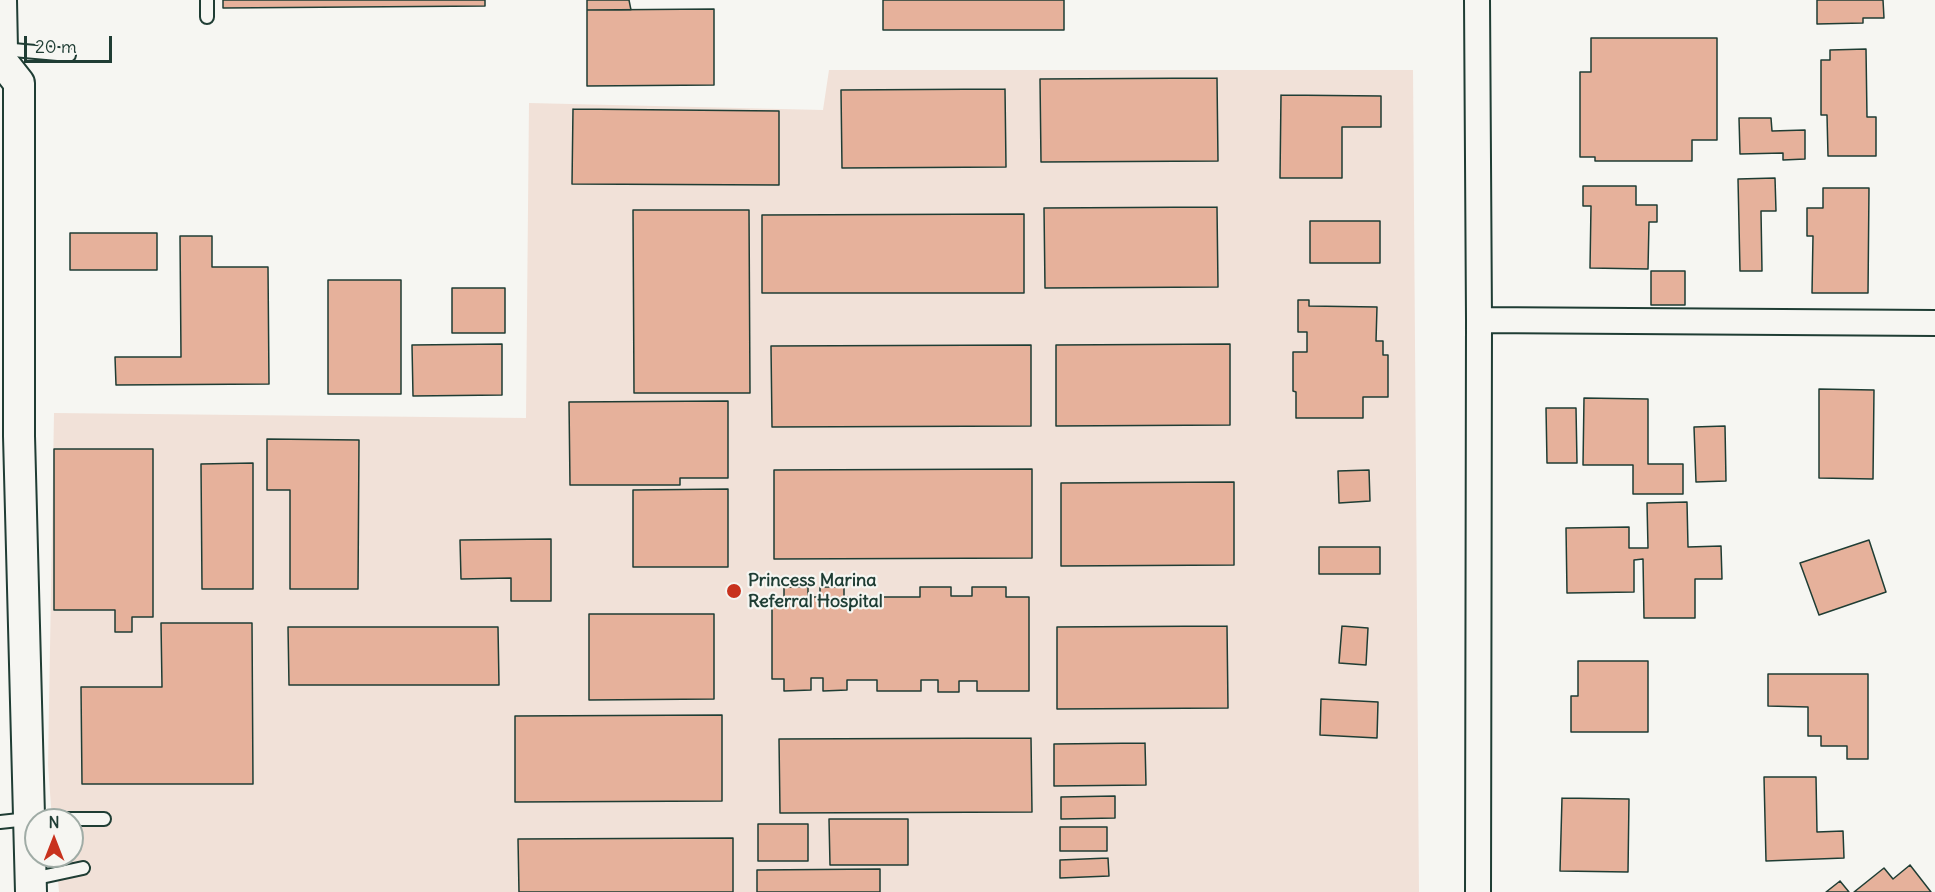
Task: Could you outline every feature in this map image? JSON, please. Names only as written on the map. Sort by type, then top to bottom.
[{"type":"street","points":[[2,0],[1,56],[19,83],[9,411],[14,820],[30,886]]},
{"type":"street","points":[[1477,0],[1478,892]]},
{"type":"street","points":[[1479,320],[1935,323]]},
{"type":"lane","points":[[207,0],[207,17]]},
{"type":"lane","points":[[1,56],[69,55]]},
{"type":"lane","points":[[14,820],[104,819]]},
{"type":"lane","points":[[30,886],[83,868]]},
{"type":"shaded area","name":"Princess Marina Referral Hospital","points":[[829,70],[1413,70],[1419,892],[59,892],[57,868],[84,868],[84,808],[51,808],[48,765],[54,413],[526,418],[529,103],[823,110]]},
{"type":"building","points":[[223,0],[485,0],[485,6],[223,8]]},
{"type":"building","points":[[587,0],[629,0],[631,10],[587,10]]},
{"type":"building","points":[[883,0],[1064,0],[1064,30],[883,30]]},
{"type":"building","points":[[1817,0],[1883,0],[1884,18],[1863,18],[1863,23],[1817,24]]},
{"type":"building","points":[[714,9],[714,85],[587,86],[587,10]]},
{"type":"building","points":[[1591,38],[1717,38],[1717,140],[1692,140],[1692,161],[1595,161],[1595,157],[1580,157],[1580,72],[1591,72]]},
{"type":"building","points":[[1866,49],[1867,117],[1876,117],[1876,156],[1828,156],[1827,115],[1821,115],[1821,60],[1830,60],[1830,50]]},
{"type":"building","points":[[1217,78],[1218,161],[1041,162],[1040,79]]},
{"type":"building","points":[[1005,89],[1006,167],[842,168],[841,90]]},
{"type":"building","points":[[1281,95],[1381,96],[1381,127],[1342,127],[1342,178],[1280,178]]},
{"type":"building","points":[[573,109],[779,111],[779,185],[572,184]]},
{"type":"building","points":[[1739,118],[1771,118],[1772,131],[1805,130],[1805,159],[1783,160],[1783,153],[1740,154]]},
{"type":"building","points":[[1775,178],[1776,211],[1761,211],[1762,271],[1740,271],[1738,179]]},
{"type":"building","points":[[1583,186],[1636,186],[1636,205],[1657,205],[1657,222],[1649,222],[1648,269],[1590,268],[1591,206],[1583,206]]},
{"type":"building","points":[[1823,188],[1869,188],[1868,293],[1812,293],[1813,236],[1807,236],[1807,208],[1823,208]]},
{"type":"building","points":[[1217,207],[1218,287],[1045,288],[1044,208]]},
{"type":"building","points":[[633,210],[749,210],[750,393],[634,393]]},
{"type":"building","points":[[1024,214],[1024,293],[762,293],[762,215]]},
{"type":"building","points":[[1310,221],[1380,221],[1380,263],[1310,263]]},
{"type":"building","points":[[70,233],[157,233],[157,270],[70,270]]},
{"type":"building","points":[[180,236],[212,236],[212,267],[268,267],[269,384],[116,385],[115,357],[181,357]]},
{"type":"building","points":[[1651,271],[1685,271],[1685,305],[1651,305]]},
{"type":"building","points":[[328,280],[401,280],[401,394],[328,394]]},
{"type":"building","points":[[452,288],[505,288],[505,333],[452,333]]},
{"type":"building","points":[[1298,300],[1309,300],[1309,306],[1377,307],[1376,341],[1383,341],[1383,355],[1388,355],[1388,397],[1363,397],[1363,418],[1296,418],[1293,352],[1307,352],[1307,332],[1298,332]]},
{"type":"building","points":[[502,344],[502,395],[413,396],[412,345]]},
{"type":"building","points":[[1230,344],[1230,425],[1056,426],[1056,345]]},
{"type":"building","points":[[1031,345],[1031,426],[772,427],[771,346]]},
{"type":"building","points":[[1819,389],[1874,390],[1873,479],[1819,478]]},
{"type":"building","points":[[1584,398],[1648,399],[1648,464],[1683,464],[1683,494],[1633,494],[1633,465],[1583,465]]},
{"type":"building","points":[[728,401],[728,478],[680,478],[680,485],[570,485],[569,402]]},
{"type":"building","points":[[1546,408],[1576,408],[1577,463],[1547,463]]},
{"type":"building","points":[[1725,426],[1726,481],[1696,482],[1694,427]]},
{"type":"building","points":[[267,439],[359,440],[358,589],[290,589],[290,490],[267,490]]},
{"type":"building","points":[[54,449],[153,449],[153,617],[132,617],[132,632],[115,632],[115,610],[54,610]]},
{"type":"building","points":[[253,463],[253,589],[202,589],[201,464]]},
{"type":"building","points":[[1032,469],[1032,558],[774,559],[774,470]]},
{"type":"building","points":[[1369,470],[1370,501],[1339,503],[1338,471]]},
{"type":"building","points":[[1234,482],[1234,565],[1061,566],[1061,483]]},
{"type":"building","points":[[728,489],[728,567],[633,567],[633,490]]},
{"type":"building","points":[[1687,502],[1688,547],[1721,546],[1722,579],[1695,579],[1695,618],[1644,618],[1643,559],[1634,560],[1634,592],[1567,593],[1566,528],[1629,527],[1629,548],[1648,548],[1647,503]]},
{"type":"building","points":[[551,539],[551,601],[511,601],[511,578],[461,579],[460,540]]},
{"type":"building","points":[[1869,540],[1886,592],[1819,615],[1800,563]]},
{"type":"building","points":[[1319,547],[1380,547],[1380,574],[1319,574]]},
{"type":"building","points":[[784,587],[808,587],[808,597],[820,597],[820,587],[844,587],[844,597],[920,597],[920,587],[951,587],[951,596],[972,596],[972,587],[1006,587],[1006,597],[1029,597],[1029,691],[977,691],[977,681],[959,681],[959,692],[938,692],[938,680],[921,680],[921,691],[877,691],[877,680],[847,680],[847,690],[823,691],[823,678],[811,678],[811,690],[784,691],[784,679],[772,679],[772,598],[784,598]]},
{"type":"building","points":[[589,614],[714,614],[714,699],[589,700]]},
{"type":"building","points":[[161,623],[252,623],[253,784],[82,784],[81,687],[162,687]]},
{"type":"building","points":[[1227,626],[1228,708],[1057,709],[1057,627]]},
{"type":"building","points":[[1342,626],[1368,628],[1366,665],[1339,663]]},
{"type":"building","points":[[288,627],[498,627],[499,685],[289,685]]},
{"type":"building","points":[[1578,661],[1648,661],[1648,732],[1571,732],[1571,696],[1578,696]]},
{"type":"building","points":[[1768,674],[1868,674],[1868,759],[1847,759],[1847,746],[1821,746],[1821,736],[1808,736],[1808,707],[1768,706]]},
{"type":"building","points":[[1321,699],[1378,702],[1377,738],[1320,735]]},
{"type":"building","points":[[722,715],[722,801],[515,802],[515,716]]},
{"type":"building","points":[[1031,738],[1032,812],[780,813],[779,739]]},
{"type":"building","points":[[1145,743],[1146,785],[1054,786],[1054,744]]},
{"type":"building","points":[[1764,777],[1816,777],[1817,832],[1843,831],[1844,858],[1766,861]]},
{"type":"building","points":[[1115,796],[1115,818],[1061,819],[1061,797]]},
{"type":"building","points":[[1562,798],[1629,799],[1628,872],[1560,871]]},
{"type":"building","points":[[829,819],[908,819],[908,865],[830,865]]},
{"type":"building","points":[[758,824],[808,824],[808,861],[758,861]]},
{"type":"building","points":[[1060,827],[1107,827],[1107,851],[1060,851]]},
{"type":"building","points":[[733,838],[733,892],[519,892],[518,839]]},
{"type":"building","points":[[1108,858],[1109,876],[1060,878],[1060,860]]},
{"type":"building","points":[[1910,865],[1931,892],[1854,892],[1884,868],[1893,879]]},
{"type":"building","points":[[880,869],[880,892],[757,892],[757,870]]},
{"type":"building","points":[[1840,881],[1849,892],[1826,892]]},
{"type":"place","name":"Princess Marina Referral Hospital","points":[[734,591]]}]
